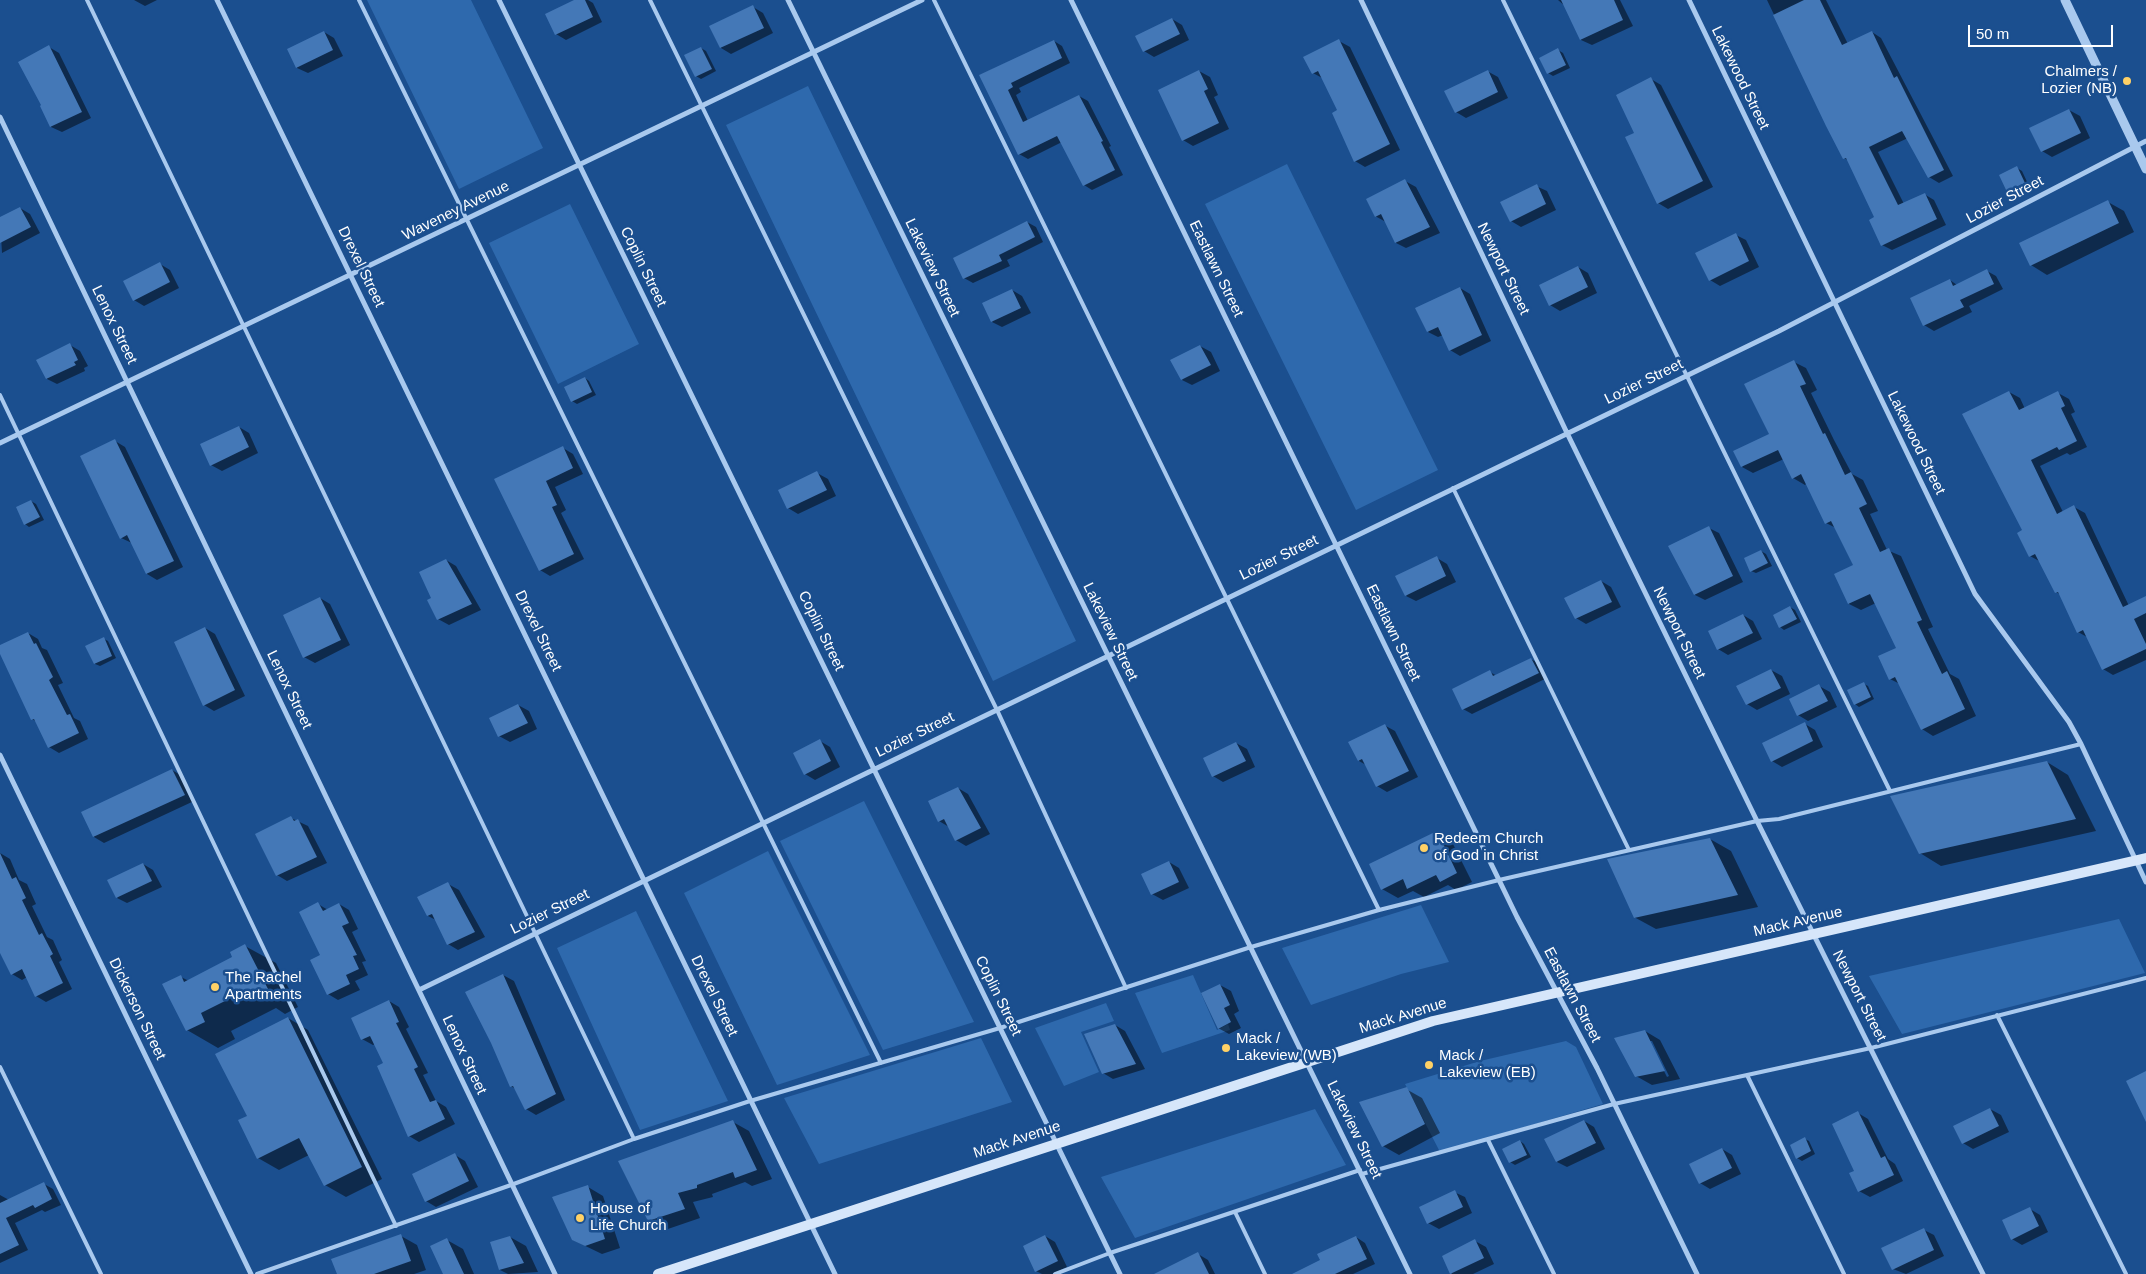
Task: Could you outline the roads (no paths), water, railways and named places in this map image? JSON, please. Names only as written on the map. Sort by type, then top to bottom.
[{"type":"main road","name":"Mack Avenue","points":[[658,1274],[1433,1021],[2141,860]]},
{"type":"street","name":"Drexel Street","points":[[217,0],[835,1274]]},
{"type":"street","name":"Coplin Street","points":[[499,0],[1120,1274]]},
{"type":"street","name":"Lakeview Street","points":[[788,0],[1410,1274]]},
{"type":"street","name":"Waveney Avenue","points":[[0,443],[580,166],[922,0]]},
{"type":"street","name":"Eastlawn Street","points":[[1071,0],[1499,880],[1614,1104],[1697,1274]]},
{"type":"street","name":"Newport Street","points":[[1360,0],[1567,433],[1757,821],[1983,1274]]},
{"type":"street","name":"Lakewood Street","points":[[1689,0],[1975,594],[2069,722],[2141,860],[2146,882]]},
{"type":"street","points":[[2065,0],[2146,168]]},
{"type":"street","name":"Lenox Street","points":[[0,117],[555,1274]]},
{"type":"street","name":"Lozier Street","points":[[419,990],[1687,375],[1834,302],[2146,141]]},
{"type":"street","name":"Dickerson Street","points":[[0,755],[251,1274]]},
{"type":"lane","points":[[87,0],[634,1139]]},
{"type":"lane","points":[[359,0],[881,1063]]},
{"type":"lane","points":[[650,0],[997,710],[1126,988]]},
{"type":"lane","points":[[934,0],[1379,910]]},
{"type":"lane","points":[[1503,0],[1890,791]]},
{"type":"lane","points":[[0,395],[396,1226]]},
{"type":"lane","points":[[1453,488],[1629,850]]},
{"type":"lane","points":[[257,1274],[511,1185],[634,1139],[750,1101],[1000,1028],[1251,947],[1379,910],[1499,880],[1757,821],[1779,819],[2081,744]]},
{"type":"lane","points":[[1055,1274],[1110,1253],[1361,1172],[1488,1140],[1614,1104],[1871,1048],[2146,978]]},
{"type":"lane","points":[[1997,1015],[2126,1274]]},
{"type":"lane","points":[[0,1067],[101,1274]]},
{"type":"lane","points":[[1747,1075],[1844,1274]]},
{"type":"lane","points":[[1488,1140],[1554,1274]]},
{"type":"lane","points":[[1235,1212],[1265,1274]]},
{"type":"place","name":"Chalmers / Lozier (NB)","points":[[2127,81]]},
{"type":"place","name":"Redeem Church of God in Christ","points":[[1424,848]]},
{"type":"place","name":"The Rachel Apartments","points":[[215,987]]},
{"type":"place","name":"Mack / Lakeview (WB)","points":[[1226,1048]]},
{"type":"place","name":"Mack / Lakeview (EB)","points":[[1429,1065]]},
{"type":"place","name":"House of Life Church","points":[[580,1218]]}]
